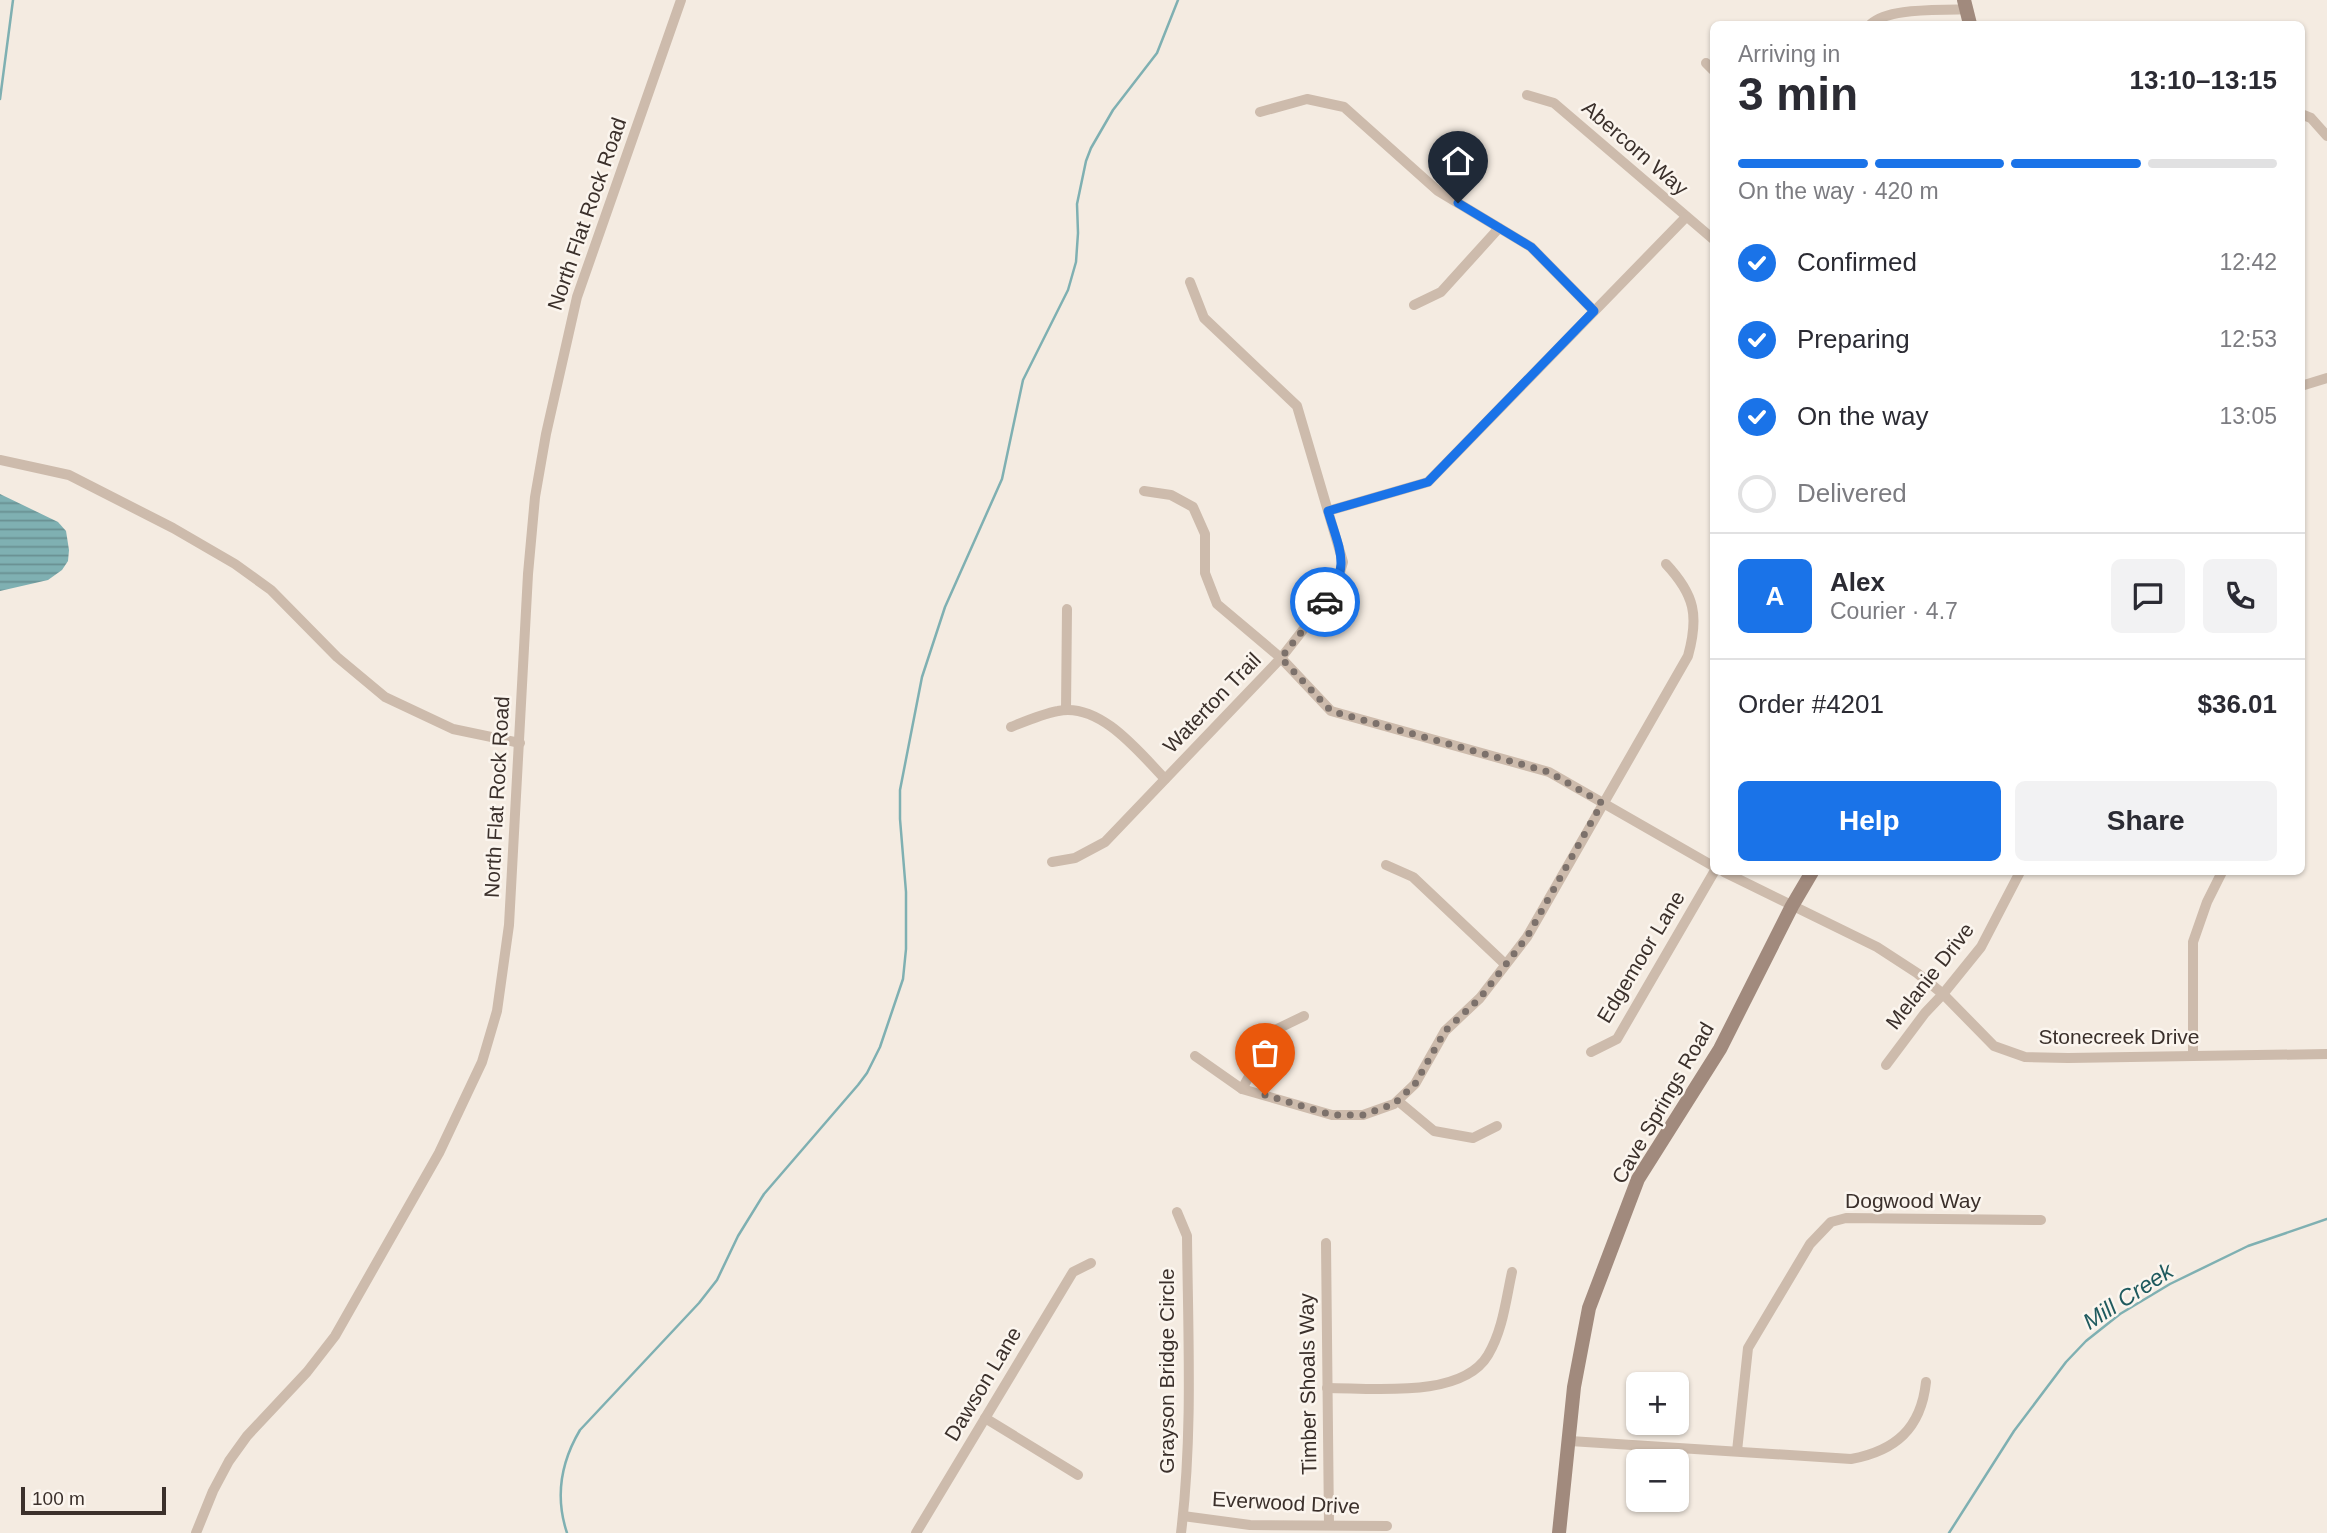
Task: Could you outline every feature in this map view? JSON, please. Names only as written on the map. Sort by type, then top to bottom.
[{"type":"street","name":"North Flat Rock Road","points":[[196,1533],[229,1461],[247,1436],[307,1372],[341,1326],[439,1153],[482,1062],[497,1011],[507,946],[528,574],[535,497],[577,297],[681,0]]},
{"type":"street","points":[[1875,21],[1897,13],[1965,5]]},
{"type":"street","name":"Abercorn Way","points":[[1527,95],[1554,103],[1710,237]]},
{"type":"street","points":[[1260,111],[1307,99],[1344,107],[1438,191],[1531,247],[1594,311]]},
{"type":"street","points":[[2305,116],[2311,118],[2327,136]]},
{"type":"street","points":[[1328,511],[1428,482],[1686,217]]},
{"type":"street","points":[[1414,305],[1441,292],[1499,228]]},
{"type":"street","name":"Waterton Trail","points":[[1052,862],[1075,858],[1105,842],[1281,658],[1335,589],[1343,562],[1297,406],[1204,318],[1190,282]]},
{"type":"street","points":[[2305,385],[2327,378]]},
{"type":"street","points":[[0,460],[69,475],[173,528],[235,564],[271,590],[337,656],[385,697],[453,729],[520,743]]},
{"type":"street","points":[[1144,491],[1171,495],[1193,507],[1205,534],[1205,573],[1217,604],[1281,658],[1331,711],[1549,772],[1710,864]]},
{"type":"street","points":[[1195,1056],[1242,1089],[1332,1115],[1363,1115],[1394,1104],[1415,1084],[1445,1031],[1480,998],[1527,937],[1688,656],[1695,631],[1694,613],[1681,581],[1666,564]]},
{"type":"street","points":[[1066,710],[1067,608]]},
{"type":"street","points":[[1011,727],[1059,710],[1082,710],[1118,731],[1165,779]]},
{"type":"street","points":[[1386,865],[1413,877],[1505,964]]},
{"type":"street","name":"Edgemoor Lane","points":[[1591,1052],[1618,1039],[1712,875]]},
{"type":"street","name":"Stonecreek Drive","points":[[1730,875],[1877,947],[1943,994],[1994,1046],[2025,1057],[2327,1054]]},
{"type":"street","name":"Cave Springs Road","points":[[1559,1533],[1574,1387],[1589,1308],[1638,1179],[1720,1049],[1810,875]]},
{"type":"street","name":"Melanie Drive","points":[[1886,1065],[1925,1013],[1981,947],[2018,875]]},
{"type":"street","points":[[2193,1056],[2193,942],[2207,902],[2220,875]]},
{"type":"street","points":[[1242,1089],[1275,1030],[1304,1016]]},
{"type":"street","points":[[1398,1101],[1433,1131],[1473,1138],[1497,1126]]},
{"type":"street","name":"Grayson Bridge Circle","points":[[1177,1212],[1187,1236],[1189,1419],[1181,1533]]},
{"type":"street","name":"Dogwood Way","points":[[1737,1451],[1748,1348],[1810,1244],[1831,1222],[1846,1218],[2041,1220]]},
{"type":"street","name":"Timber Shoals Way","points":[[1326,1243],[1329,1525]]},
{"type":"street","name":"Dawson Lane","points":[[916,1533],[1073,1272],[1091,1263]]},
{"type":"street","points":[[1327,1388],[1431,1387],[1464,1378],[1487,1357],[1499,1332],[1512,1272]]},
{"type":"street","points":[[1570,1441],[1851,1459],[1874,1455],[1894,1445],[1910,1427],[1924,1401],[1926,1382]]},
{"type":"street","points":[[985,1418],[1077,1475]]},
{"type":"street","name":"Everwood Drive","points":[[1183,1516],[1250,1525],[1387,1526]]},
{"type":"water","points":[[0,494],[58,522],[66,531],[68,561],[62,570],[48,580],[0,591]]},
{"type":"waterway","points":[[0,99],[13,0]]},
{"type":"waterway","points":[[567,1533],[561,1506],[562,1480],[568,1455],[580,1430],[699,1303],[717,1280],[738,1236],[764,1194],[858,1085],[880,1047],[903,979],[906,892],[900,790],[922,677],[945,607],[1002,479],[1023,380],[1068,290],[1076,262],[1077,204],[1086,161],[1113,110],[1157,53],[1178,0]]},
{"type":"waterway","name":"Mill Creek","points":[[1949,1533],[2014,1431],[2066,1362],[2086,1341],[2120,1314],[2170,1284],[2248,1246],[2327,1219]]},
{"type":"way so far","points":[[1265,1095],[1332,1115],[1363,1115],[1394,1104],[1415,1084],[1445,1031],[1480,998],[1527,937],[1602,803],[1549,772],[1331,711],[1281,658],[1325,602]]},
{"type":"route","points":[[1325,602],[1335,589],[1343,562],[1328,511],[1428,482],[1594,311],[1531,247],[1458,203]]}]
